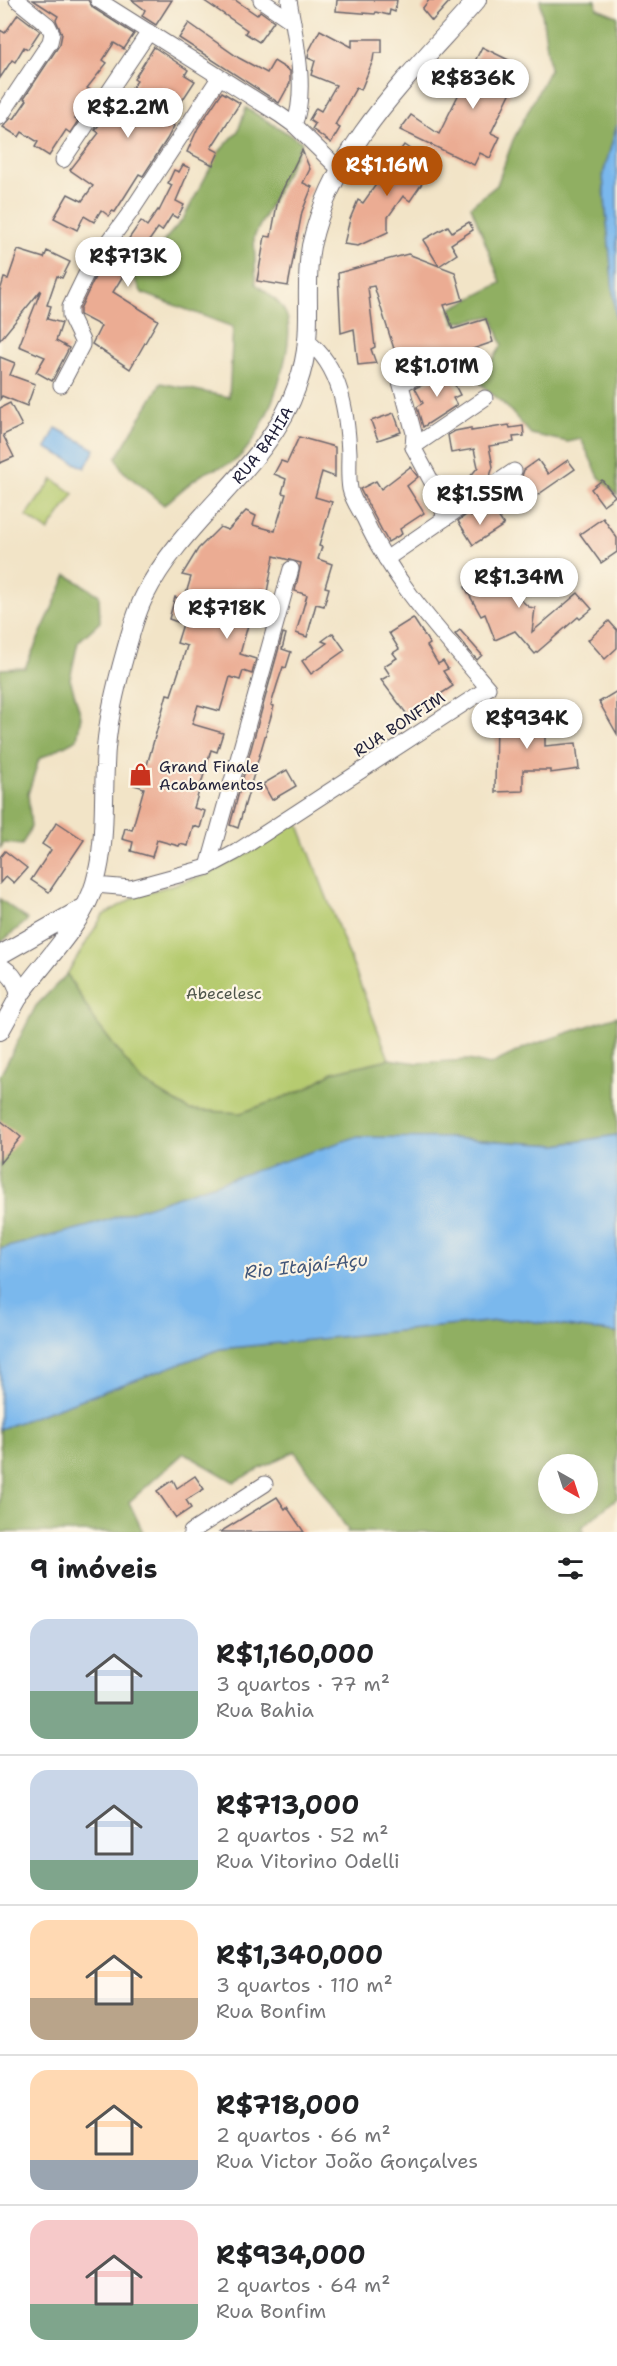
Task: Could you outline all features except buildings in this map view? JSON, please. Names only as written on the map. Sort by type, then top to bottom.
[{"type":"main road","name":"RUA BAHIA","points":[[0,1031],[20,996],[85,906],[95,885],[103,844],[107,731],[113,694],[144,597],[167,557],[254,459],[288,408],[297,386],[307,341],[307,278],[311,248],[322,210],[339,169],[378,113],[477,0]]},
{"type":"main road","points":[[0,955],[85,906]]},
{"type":"main road","points":[[0,967],[12,975],[18,985],[20,996]]},
{"type":"street","points":[[0,117],[50,42],[52,33],[48,25],[17,0]]},
{"type":"street","points":[[98,0],[294,125],[339,169]]},
{"type":"street","points":[[261,0],[293,22]]},
{"type":"street","points":[[289,0],[300,84],[299,111],[294,125]]},
{"type":"street","points":[[63,160],[149,33]]},
{"type":"street","points":[[61,385],[82,345],[70,316],[70,307],[88,270],[132,210],[219,78]]},
{"type":"street","name":"RUA BONFIM","points":[[95,885],[131,888],[208,867],[236,852],[488,688],[423,611],[371,535],[350,490],[348,438],[341,391],[320,350],[307,341]]},
{"type":"street","points":[[395,363],[414,433],[413,447],[442,501],[444,519]]},
{"type":"street","points":[[400,384],[438,367]]},
{"type":"street","points":[[413,447],[485,398]]},
{"type":"street","points":[[386,558],[513,471]]},
{"type":"street","points":[[208,867],[291,569]]},
{"type":"street","points":[[191,1532],[265,1484]]},
{"type":"green space","points":[[540,0],[596,0],[597,8],[617,16],[617,125],[603,175],[617,336],[617,495],[599,477],[581,439],[568,442],[531,434],[508,408],[479,382],[502,345],[492,316],[455,323],[450,309],[501,283],[471,206],[497,185],[513,140],[550,69]]},
{"type":"green space","points":[[246,108],[302,142],[254,237],[256,284],[280,304],[288,321],[289,336],[286,355],[274,398],[255,437],[244,452],[233,462],[198,477],[164,505],[123,471],[116,458],[161,383],[229,397],[233,327],[142,293],[133,276],[183,219],[219,152],[238,131]]},
{"type":"green space","points":[[53,479],[74,494],[48,531],[26,516]]},
{"type":"green space","points":[[67,575],[99,595],[100,622],[78,642],[70,679],[81,716],[77,739],[39,759],[28,794],[31,827],[22,845],[4,843],[0,848],[0,669],[25,668]]},
{"type":"green space","name":"Abecelesc","points":[[297,820],[389,1059],[333,1072],[306,1089],[241,1113],[189,1110],[141,1081],[95,1021],[67,974],[103,915],[139,895],[209,874],[261,846]]},
{"type":"green space","points":[[0,899],[28,920],[0,943]]},
{"type":"green space","points":[[67,974],[95,1021],[141,1081],[189,1110],[241,1113],[306,1089],[333,1072],[389,1059],[418,1063],[468,1060],[490,1065],[526,1047],[617,1016],[617,1135],[557,1145],[448,1138],[0,1249],[0,1076],[36,1006]]},
{"type":"green space","points":[[515,1319],[617,1333],[617,1498],[598,1514],[598,1454],[538,1454],[538,1514],[598,1514],[582,1527],[584,1532],[347,1532],[348,1530],[295,1451],[234,1482],[184,1453],[129,1502],[143,1532],[0,1532],[0,1429],[220,1349]]},
{"type":"water","points":[[617,125],[617,336],[603,175]]},
{"type":"water","points":[[56,428],[95,449],[85,468],[46,448]]},
{"type":"water","name":"Rio Itajaí-Açu","points":[[617,1135],[617,1333],[515,1319],[220,1349],[0,1429],[0,1249],[89,1226],[356,1137],[448,1138],[557,1145]]},
{"type":"place","name":"Grand Finale Acabamentos","points":[[141,775]]}]
